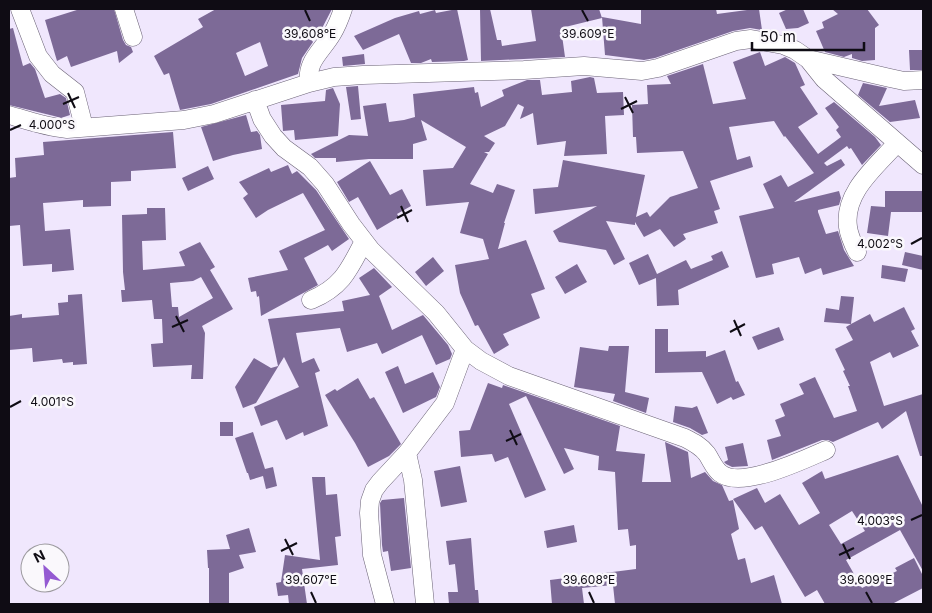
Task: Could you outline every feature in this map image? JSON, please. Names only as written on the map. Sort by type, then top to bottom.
[{"type":"street","points":[[9,20],[20,9],[38,56],[52,74],[75,92],[84,127]]},
{"type":"street","points":[[124,9],[133,37]]},
{"type":"street","points":[[309,83],[310,64],[338,24],[343,9]]},
{"type":"street","points":[[9,115],[49,128],[67,129],[184,120],[214,114],[309,83],[334,77],[584,66],[642,71],[658,68],[736,41],[750,39],[783,45],[795,50],[808,59],[824,79],[923,165]]},
{"type":"street","points":[[808,59],[904,81],[923,80]]},
{"type":"street","points":[[255,100],[262,119],[273,136],[284,148],[310,167],[325,184],[364,241],[436,313],[466,349],[481,361],[509,376],[685,438],[707,454],[719,473],[730,478],[756,476],[826,450]]},
{"type":"street","points":[[856,252],[848,226],[848,212],[853,198],[870,172],[897,143]]},
{"type":"street","points":[[311,300],[332,289],[340,282],[364,241]]},
{"type":"street","points":[[385,604],[372,555],[370,501],[374,490],[380,482],[407,453],[444,403],[466,349]]},
{"type":"street","points":[[407,453],[414,489],[425,604]]},
{"type":"building","points":[[80,9],[114,9],[123,40],[126,45],[131,47],[133,52],[119,63],[117,51],[71,67],[67,56],[57,61],[45,20]]},
{"type":"building","points":[[216,9],[332,9],[316,39],[311,39],[313,42],[302,58],[298,74],[211,104],[180,110],[169,73],[164,75],[154,56],[203,27],[198,19]],"holes":[[[260,42],[268,66],[245,76],[236,53]]]},
{"type":"building","points":[[457,9],[468,60],[432,62],[431,59],[421,63],[411,63],[399,34],[363,50],[354,36],[395,18],[419,11],[420,14],[435,10],[436,13]]},
{"type":"building","points":[[480,9],[490,9],[497,40],[501,40],[502,46],[536,41],[531,9],[599,9],[602,18],[561,28],[565,57],[481,61]]},
{"type":"building","points":[[641,9],[716,9],[717,14],[759,9],[762,30],[750,28],[733,31],[655,58],[644,60],[605,55],[602,17],[641,24]]},
{"type":"building","points":[[788,9],[803,9],[809,23],[798,28],[786,29],[779,13]]},
{"type":"building","points":[[832,9],[867,9],[879,25],[875,28],[875,60],[862,61],[852,58],[852,54],[844,57],[825,52],[816,31],[824,28],[822,22],[838,14]]},
{"type":"building","points":[[13,28],[23,66],[30,63],[35,69],[45,98],[60,94],[66,98],[70,115],[61,118],[9,105],[9,29]]},
{"type":"building","points":[[909,50],[923,50],[923,70],[910,70]]},
{"type":"building","points":[[760,52],[765,66],[785,57],[795,63],[805,85],[800,87],[818,114],[798,127],[818,154],[841,137],[836,130],[839,127],[825,108],[834,102],[875,137],[881,145],[862,165],[851,148],[849,149],[847,146],[824,163],[827,166],[841,159],[845,165],[794,202],[839,191],[841,198],[839,205],[818,210],[818,212],[826,234],[838,231],[844,250],[854,266],[823,275],[821,268],[805,274],[799,257],[772,264],[774,274],[756,278],[739,216],[774,208],[763,184],[781,175],[788,187],[814,173],[784,137],[774,121],[729,127],[737,160],[750,156],[753,167],[710,181],[720,209],[714,211],[718,223],[683,234],[686,239],[674,247],[660,229],[644,237],[635,222],[635,225],[606,221],[625,259],[614,265],[606,250],[559,242],[553,231],[597,206],[535,214],[533,189],[558,187],[563,160],[645,175],[636,217],[647,212],[650,217],[670,197],[698,188],[683,151],[637,153],[636,137],[633,137],[632,105],[648,104],[647,85],[671,84],[667,76],[703,64],[713,104],[746,99],[733,62]]},
{"type":"building","points":[[364,54],[365,64],[343,66],[342,57]]},
{"type":"building","points":[[590,77],[594,78],[597,93],[623,92],[624,115],[605,116],[607,154],[564,156],[566,141],[537,145],[533,113],[520,119],[524,107],[518,104],[505,126],[484,136],[495,143],[489,152],[484,152],[488,154],[470,184],[493,193],[497,184],[515,190],[498,249],[526,240],[545,289],[531,294],[540,318],[503,334],[509,345],[494,354],[478,325],[475,326],[460,293],[455,265],[489,259],[483,239],[460,233],[469,202],[426,206],[423,170],[453,168],[466,147],[421,120],[427,140],[413,144],[413,159],[369,159],[336,162],[336,158],[315,158],[311,154],[349,135],[368,136],[363,106],[386,103],[389,122],[415,117],[413,94],[474,87],[475,93],[478,92],[481,107],[504,96],[502,90],[527,80],[540,80],[542,95],[572,92],[571,81]]},
{"type":"building","points":[[863,83],[887,88],[879,106],[915,100],[920,118],[890,122],[858,95]]},
{"type":"building","points":[[358,86],[361,119],[351,120],[346,87]]},
{"type":"building","points":[[333,88],[340,104],[338,136],[295,140],[294,130],[283,131],[281,105],[325,101],[326,90]]},
{"type":"building","points":[[246,115],[251,132],[257,131],[260,135],[262,149],[213,161],[201,127]]},
{"type":"building","points":[[173,132],[176,168],[131,171],[131,181],[111,182],[111,206],[83,207],[83,200],[43,203],[45,231],[70,229],[74,270],[52,272],[52,264],[23,266],[20,225],[9,226],[9,178],[16,177],[15,158],[44,155],[43,142]]},
{"type":"building","points":[[370,161],[390,195],[402,189],[411,206],[397,214],[399,217],[377,230],[358,197],[349,202],[337,182]]},
{"type":"building","points":[[288,165],[292,174],[297,171],[316,190],[349,239],[332,251],[328,245],[304,258],[318,285],[261,316],[259,296],[257,297],[256,291],[251,292],[248,278],[288,270],[279,251],[325,230],[303,193],[256,218],[243,198],[248,194],[239,182],[269,168],[271,172]]},
{"type":"building","points":[[208,166],[214,179],[188,191],[182,178]]},
{"type":"building","points":[[885,191],[923,191],[923,212],[891,212],[888,236],[867,233],[871,206],[885,207]]},
{"type":"building","points":[[147,208],[165,208],[166,240],[142,241],[143,270],[185,266],[179,252],[200,242],[215,267],[210,270],[233,309],[202,326],[205,333],[203,379],[191,379],[192,365],[153,367],[151,344],[163,343],[162,319],[154,319],[152,300],[122,302],[121,290],[125,290],[122,215],[147,214]],"holes":[[[201,277],[213,298],[179,317],[178,307],[172,307],[170,283],[193,281]]]},
{"type":"building","points":[[722,251],[729,267],[678,290],[679,305],[657,306],[656,278],[639,285],[629,263],[648,254],[657,274],[686,260],[691,269],[713,260],[711,256]]},
{"type":"building","points":[[905,252],[923,256],[923,270],[902,265]]},
{"type":"building","points":[[433,257],[444,271],[426,286],[415,272]]},
{"type":"building","points":[[577,264],[587,282],[565,294],[555,277]]},
{"type":"building","points":[[882,265],[908,269],[905,282],[881,278]]},
{"type":"building","points":[[374,268],[392,287],[379,296],[392,330],[423,315],[448,345],[452,354],[450,359],[436,365],[422,335],[382,354],[377,343],[347,352],[340,328],[296,333],[302,363],[314,358],[320,371],[315,373],[328,426],[304,436],[303,432],[286,440],[277,420],[261,426],[254,407],[299,387],[284,357],[256,403],[243,408],[235,387],[254,358],[271,368],[278,366],[268,319],[344,311],[342,301],[370,295],[359,278]]},
{"type":"building","points":[[82,294],[87,364],[73,365],[73,362],[63,363],[62,359],[33,362],[32,348],[9,350],[9,316],[22,314],[22,318],[59,315],[58,303],[68,302],[68,295]]},
{"type":"building","points":[[841,296],[854,297],[851,324],[824,322],[826,308],[839,310]]},
{"type":"building","points":[[904,307],[915,329],[911,331],[919,346],[893,358],[890,352],[870,362],[884,406],[923,394],[923,456],[920,456],[906,411],[882,429],[878,422],[833,442],[822,440],[772,460],[767,440],[781,436],[775,420],[785,416],[780,404],[804,394],[799,384],[815,377],[834,418],[857,411],[848,386],[850,386],[843,371],[845,370],[835,349],[853,340],[846,327],[870,314],[874,322]]},
{"type":"building","points":[[779,327],[784,340],[758,350],[752,337]]},
{"type":"building","points":[[655,329],[668,329],[668,352],[706,351],[706,357],[725,350],[736,382],[738,381],[745,395],[733,400],[731,397],[717,404],[702,372],[655,373]]},
{"type":"building","points":[[609,346],[629,346],[625,392],[649,398],[646,413],[613,401],[615,394],[574,387],[580,347],[608,351]]},
{"type":"building","points":[[398,366],[405,384],[433,372],[440,387],[436,397],[403,413],[385,372]]},
{"type":"building","points":[[358,378],[370,399],[374,397],[401,444],[389,456],[368,467],[325,395],[335,389],[337,391]]},
{"type":"building","points":[[488,383],[502,388],[503,385],[620,426],[616,451],[645,454],[642,482],[671,482],[665,442],[688,452],[691,478],[705,472],[713,481],[722,485],[729,501],[733,500],[739,529],[731,534],[738,560],[745,558],[751,583],[774,575],[782,604],[615,604],[613,585],[582,588],[584,604],[552,604],[550,580],[636,569],[636,545],[630,546],[628,529],[618,530],[615,472],[598,470],[599,456],[564,448],[574,469],[564,474],[526,396],[509,404],[546,490],[525,498],[508,457],[495,462],[492,454],[461,457],[459,431],[470,430]]},
{"type":"building","points":[[675,406],[692,408],[697,406],[708,433],[702,435],[673,422]]},
{"type":"building","points":[[220,422],[233,422],[233,436],[220,436]]},
{"type":"building","points":[[253,432],[265,469],[273,467],[277,486],[266,489],[263,476],[250,480],[235,438]]},
{"type":"building","points":[[743,443],[748,466],[732,467],[726,464],[724,462],[728,460],[725,447]]},
{"type":"building","points":[[898,455],[923,507],[923,571],[900,530],[846,560],[862,588],[897,571],[895,568],[914,558],[923,576],[923,588],[892,604],[825,604],[817,590],[805,597],[762,526],[755,530],[733,499],[757,488],[765,503],[780,494],[799,525],[820,513],[802,483],[822,471],[825,479]],"holes":[[[852,511],[865,531],[841,544],[829,525]]]},
{"type":"building","points":[[460,466],[467,502],[441,507],[434,471]]},
{"type":"building","points":[[312,477],[325,477],[326,495],[337,494],[341,536],[335,537],[338,565],[302,569],[307,604],[289,604],[288,595],[278,596],[276,583],[281,582],[285,555],[320,560]]},
{"type":"building","points":[[404,498],[411,568],[391,571],[388,551],[383,552],[380,503],[382,500]]},
{"type":"building","points":[[574,525],[577,542],[547,548],[544,531]]},
{"type":"building","points":[[249,528],[256,552],[239,555],[244,568],[229,573],[229,604],[209,604],[207,550],[230,549],[226,535]]},
{"type":"building","points":[[471,538],[475,590],[478,590],[479,604],[449,604],[448,592],[458,592],[455,564],[449,565],[446,541]]}]
